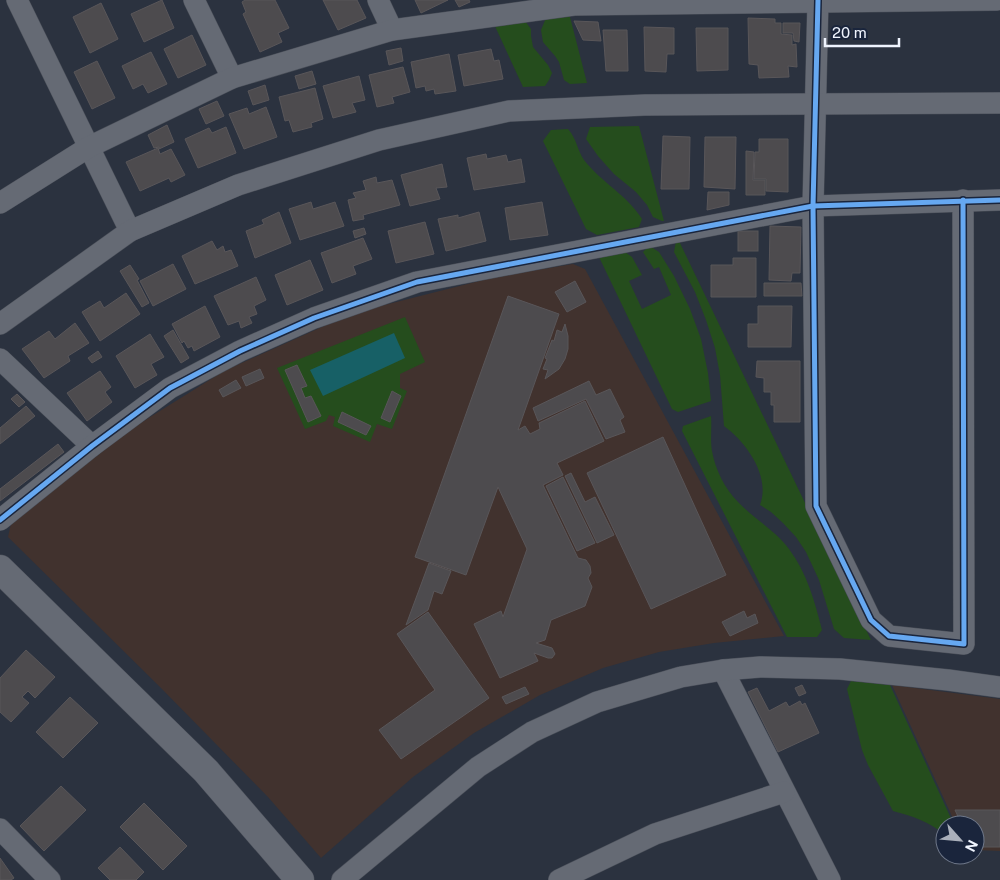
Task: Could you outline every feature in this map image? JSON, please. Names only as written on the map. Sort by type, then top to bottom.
[{"type":"street","points":[[16,0],[130,231]]},
{"type":"street","points":[[194,0],[232,78]]},
{"type":"street","points":[[378,0],[392,30]]},
{"type":"street","points":[[0,203],[89,147],[232,78],[392,30],[572,2],[997,0]]},
{"type":"street","points":[[818,1],[813,206],[816,506],[871,620],[889,636],[964,644],[963,200]]},
{"type":"street","points":[[0,324],[130,231],[238,185],[379,140],[509,111],[645,105],[1000,104]]},
{"type":"street","points":[[0,520],[92,446],[170,388],[240,351],[314,318],[417,282],[813,206],[1000,200]]},
{"type":"street","points":[[0,359],[92,446]]},
{"type":"street","points":[[0,569],[206,771],[300,880]]},
{"type":"street","points":[[342,880],[478,767],[532,732],[596,702],[681,677],[724,670],[760,667],[840,669],[1000,687]]},
{"type":"street","points":[[724,670],[830,880]]},
{"type":"street","points":[[559,880],[655,834],[784,792]]},
{"type":"street","points":[[0,829],[50,880]]},
{"type":"shaded area","points":[[570,17],[587,83],[570,84],[564,80],[559,62],[543,42],[541,30],[546,18]]},
{"type":"shaded area","points":[[525,21],[531,29],[533,47],[552,73],[545,86],[523,87],[494,24]]},
{"type":"shaded area","points":[[639,126],[664,221],[653,217],[647,205],[636,192],[614,174],[586,139],[590,127]]},
{"type":"shaded area","points":[[568,129],[584,160],[636,210],[642,219],[639,227],[597,235],[586,229],[543,141],[551,130]]},
{"type":"shaded area","points":[[676,241],[679,241],[871,640],[844,638],[834,629],[819,580],[806,552],[783,523],[760,505],[763,494],[759,471],[748,450],[724,426],[720,375],[715,348],[695,292],[674,252]]},
{"type":"shaded area","points":[[651,247],[659,252],[674,276],[690,309],[701,339],[708,373],[711,401],[678,412],[672,409],[599,257],[625,252],[632,257],[642,275],[629,281],[642,309],[671,295],[659,267],[654,269],[643,252]]},
{"type":"shaded area","points":[[573,264],[585,269],[784,636],[714,643],[659,652],[603,668],[540,695],[474,733],[413,777],[321,858],[268,797],[8,537],[12,519],[115,439],[224,371],[353,313],[495,277]]},
{"type":"shaded area","points":[[405,317],[425,362],[400,374],[400,388],[407,391],[392,429],[377,424],[370,442],[333,426],[335,417],[329,415],[326,421],[305,429],[277,368]]},
{"type":"shaded area","points":[[394,333],[405,358],[323,396],[310,370]]},
{"type":"shaded area","points":[[711,416],[712,451],[721,478],[738,502],[777,536],[795,558],[810,588],[822,630],[817,637],[787,637],[682,431],[683,426]]},
{"type":"shaded area","points":[[851,681],[890,685],[949,815],[935,815],[935,828],[893,811],[862,750],[847,689]]},
{"type":"shaded area","points":[[892,685],[1000,699],[1000,851],[985,850],[985,815],[951,815]]},
{"type":"building","points":[[162,0],[174,28],[144,42],[131,14]]},
{"type":"building","points":[[245,0],[275,0],[289,28],[278,33],[282,42],[260,52],[243,14],[246,12],[242,2]]},
{"type":"building","points":[[323,0],[357,0],[366,18],[338,30]]},
{"type":"building","points":[[415,0],[448,0],[421,13]]},
{"type":"building","points":[[455,0],[469,0],[470,2],[459,7]]},
{"type":"building","points":[[101,3],[118,39],[90,53],[73,17]]},
{"type":"building","points":[[748,18],[775,19],[775,23],[781,23],[781,34],[792,35],[792,45],[796,44],[797,67],[788,66],[789,77],[759,78],[758,65],[749,64]]},
{"type":"building","points":[[574,21],[598,22],[601,41],[583,40]]},
{"type":"building","points":[[783,23],[800,23],[799,42],[794,41],[793,33],[783,33]]},
{"type":"building","points":[[644,27],[674,28],[674,54],[667,54],[666,72],[645,71]]},
{"type":"building","points":[[696,28],[728,28],[728,70],[697,71]]},
{"type":"building","points":[[603,30],[627,30],[628,71],[606,71]]},
{"type":"building","points":[[192,35],[206,65],[178,78],[164,49]]},
{"type":"building","points":[[401,48],[403,61],[389,65],[386,51]]},
{"type":"building","points":[[491,49],[494,61],[499,60],[503,79],[464,86],[458,55]]},
{"type":"building","points":[[151,52],[167,84],[148,93],[143,84],[133,89],[122,66]]},
{"type":"building","points":[[449,54],[456,91],[435,94],[434,89],[426,91],[425,86],[416,88],[411,62]]},
{"type":"building","points":[[97,61],[115,98],[92,109],[74,72]]},
{"type":"building","points":[[403,67],[410,92],[392,97],[394,103],[377,107],[369,75]]},
{"type":"building","points":[[312,71],[316,84],[299,89],[295,76]]},
{"type":"building","points":[[359,76],[365,100],[352,103],[356,112],[333,118],[323,86]]},
{"type":"building","points":[[265,85],[269,100],[253,105],[248,91]]},
{"type":"building","points":[[315,88],[323,119],[311,123],[312,127],[293,132],[289,120],[285,121],[279,97]]},
{"type":"building","points":[[217,101],[224,116],[206,124],[199,109]]},
{"type":"building","points":[[266,107],[277,137],[244,149],[229,114],[247,108],[249,114]]},
{"type":"building","points":[[167,125],[174,142],[159,149],[159,147],[154,148],[148,135]]},
{"type":"building","points":[[226,127],[236,153],[198,168],[185,139],[209,128],[212,133]]},
{"type":"building","points":[[663,136],[690,137],[689,189],[661,189]]},
{"type":"building","points":[[705,137],[736,137],[735,189],[704,187]]},
{"type":"building","points":[[759,139],[788,139],[788,192],[766,191],[766,179],[754,179],[755,152],[759,152]]},
{"type":"building","points":[[158,148],[160,154],[171,149],[185,175],[171,182],[169,178],[140,191],[126,162]]},
{"type":"building","points":[[746,151],[754,152],[753,180],[765,180],[765,195],[746,195]]},
{"type":"building","points":[[486,154],[487,159],[506,155],[508,162],[521,159],[525,182],[474,190],[467,158]]},
{"type":"building","points":[[442,164],[447,187],[436,188],[440,199],[410,206],[401,175]]},
{"type":"building","points":[[376,177],[377,183],[392,180],[400,205],[363,215],[364,219],[353,221],[348,200],[356,198],[353,193],[366,190],[363,181]]},
{"type":"building","points":[[708,192],[729,192],[729,205],[707,210]]},
{"type":"building","points":[[311,202],[313,209],[335,202],[344,226],[300,240],[289,209]]},
{"type":"building","points":[[542,202],[548,235],[510,240],[505,208]]},
{"type":"building","points":[[279,212],[291,243],[255,258],[246,231],[264,224],[262,220]]},
{"type":"building","points":[[479,212],[486,241],[446,251],[438,219],[458,215],[458,218]]},
{"type":"building","points":[[425,222],[434,254],[396,263],[388,231]]},
{"type":"building","points":[[770,226],[801,227],[800,273],[792,273],[791,281],[769,280]]},
{"type":"building","points":[[364,228],[366,234],[355,238],[353,231]]},
{"type":"building","points":[[738,231],[758,231],[758,251],[738,251]]},
{"type":"building","points":[[363,238],[372,259],[353,266],[356,274],[332,283],[321,253]]},
{"type":"building","points":[[212,241],[217,250],[223,246],[225,252],[231,250],[238,266],[195,284],[182,256]]},
{"type":"building","points":[[733,258],[756,258],[756,297],[711,297],[711,265],[733,265]]},
{"type":"building","points":[[310,260],[323,290],[287,305],[275,275]]},
{"type":"building","points":[[173,264],[186,289],[153,306],[140,281]]},
{"type":"building","points":[[130,265],[139,279],[137,280],[149,303],[142,307],[120,271]]},
{"type":"building","points":[[256,277],[266,300],[254,306],[257,314],[249,317],[252,323],[241,328],[239,321],[228,325],[214,296]]},
{"type":"building","points":[[575,281],[586,302],[567,312],[555,292]]},
{"type":"building","points":[[764,283],[801,283],[802,296],[764,296]]},
{"type":"building","points":[[126,293],[140,314],[100,341],[82,312],[100,301],[104,308]]},
{"type":"building","points":[[508,296],[559,314],[518,430],[525,426],[530,434],[540,429],[539,423],[585,401],[604,441],[557,463],[563,475],[543,485],[578,558],[586,560],[590,566],[591,573],[588,578],[592,587],[585,606],[551,620],[545,640],[536,643],[552,648],[555,654],[552,658],[534,653],[538,661],[500,678],[474,624],[501,611],[503,617],[527,549],[498,487],[466,575],[415,557]]},
{"type":"building","points":[[205,306],[220,337],[194,351],[192,346],[188,348],[184,341],[182,343],[172,324]]},
{"type":"building","points":[[758,306],[792,306],[791,347],[748,347],[748,324],[758,324]]},
{"type":"building","points":[[75,323],[89,343],[68,356],[70,361],[44,378],[22,349],[49,331],[55,339]]},
{"type":"building","points":[[565,324],[568,336],[568,349],[565,359],[559,369],[545,379],[548,370],[543,369],[547,359],[545,358],[552,340],[554,341],[557,330],[562,332]]},
{"type":"building","points":[[173,330],[189,358],[181,363],[164,336]]},
{"type":"building","points":[[150,334],[164,357],[151,364],[157,375],[135,388],[116,356]]},
{"type":"building","points":[[98,351],[102,357],[92,363],[88,358]]},
{"type":"building","points":[[757,361],[800,361],[800,422],[774,422],[774,405],[771,405],[771,392],[764,392],[764,378],[756,377]]},
{"type":"building","points":[[297,365],[307,386],[301,388],[305,398],[311,396],[321,416],[308,422],[285,370]]},
{"type":"building","points":[[260,369],[264,378],[246,386],[242,377]]},
{"type":"building","points":[[100,371],[111,387],[105,392],[112,402],[87,421],[67,393]]},
{"type":"building","points":[[236,380],[241,388],[223,397],[219,390]]},
{"type":"building","points":[[589,381],[596,395],[610,389],[624,417],[620,420],[625,432],[606,439],[586,399],[538,421],[533,408]]},
{"type":"building","points":[[392,391],[401,396],[390,422],[381,418]]},
{"type":"building","points":[[17,394],[25,402],[19,407],[11,399]]},
{"type":"building","points":[[26,406],[35,416],[0,444],[0,428]]},
{"type":"building","points":[[342,412],[371,426],[366,435],[338,422]]},
{"type":"building","points":[[663,437],[726,575],[651,609],[587,473]]},
{"type":"building","points":[[58,444],[64,452],[0,501],[0,489]]},
{"type":"building","points":[[571,473],[585,502],[595,497],[614,535],[597,543],[565,476]]},
{"type":"building","points":[[563,477],[595,543],[577,551],[546,486]]},
{"type":"building","points":[[429,563],[451,571],[442,594],[434,591],[428,610],[406,625]]},
{"type":"building","points":[[744,611],[747,618],[755,614],[758,623],[730,636],[722,622]]},
{"type":"building","points":[[428,612],[489,698],[401,759],[379,730],[435,690],[397,634]]},
{"type":"building","points":[[26,650],[55,677],[35,698],[28,691],[22,697],[29,703],[11,722],[0,712],[0,678]]},
{"type":"building","points":[[802,685],[806,693],[799,696],[795,688]]},
{"type":"building","points":[[525,687],[529,694],[506,704],[502,697]]},
{"type":"building","points":[[757,688],[769,711],[786,702],[789,707],[800,701],[802,705],[805,703],[819,733],[778,752],[748,692]]},
{"type":"building","points":[[70,697],[98,723],[63,758],[36,732]]},
{"type":"building","points":[[61,786],[86,810],[44,851],[20,826]]},
{"type":"building","points":[[144,803],[187,846],[163,870],[120,827]]},
{"type":"building","points":[[955,810],[1000,810],[1000,847],[985,847],[985,815],[957,815]]},
{"type":"building","points":[[120,847],[144,872],[136,880],[110,880],[98,868]]},
{"type":"building","points":[[0,858],[14,878],[11,880],[0,880]]},
{"type":"cycle path","points":[[818,0],[813,206],[816,506],[871,620],[889,636],[964,644],[963,200]]},
{"type":"cycle path","points":[[0,520],[92,446],[170,388],[240,351],[314,318],[417,282],[813,206],[1000,200]]}]
